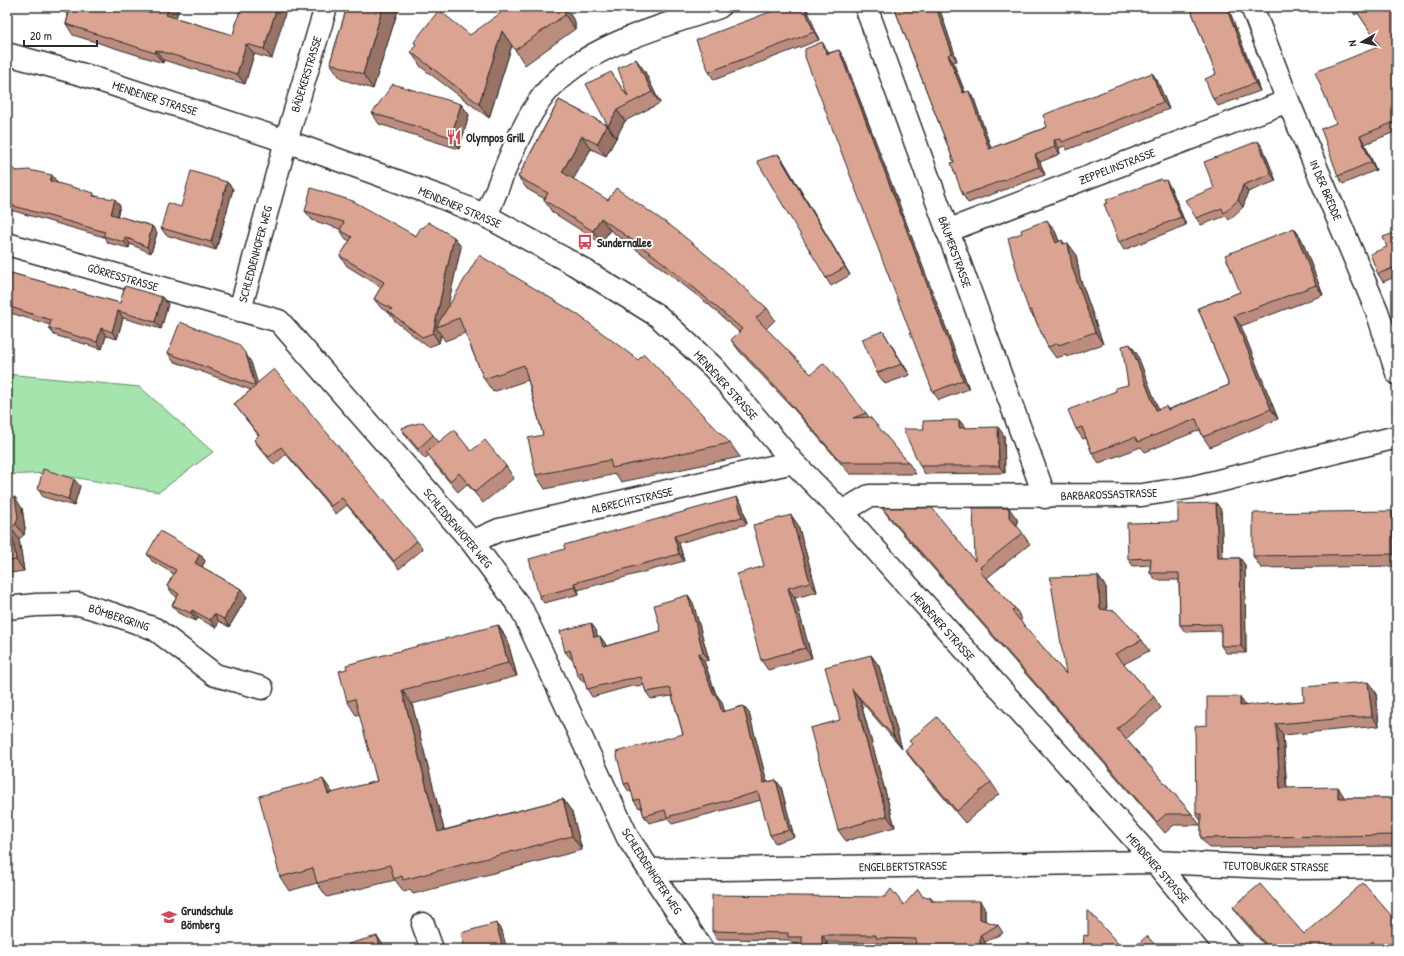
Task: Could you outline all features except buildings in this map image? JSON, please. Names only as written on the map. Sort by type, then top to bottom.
[{"type":"street","name":"BÄDEKERSTRASSE","points":[[286,141],[326,7]]},
{"type":"street","points":[[486,216],[516,143],[538,103],[555,82],[582,60],[632,38],[719,7]]},
{"type":"street","name":"BÄUMERSTRASSE","points":[[866,7],[947,231],[1046,497]]},
{"type":"street","name":"IN DER BREDDE","points":[[1252,7],[1288,101],[1378,311],[1397,373]]},
{"type":"street","name":"MENDENER STRASSE","points":[[7,54],[84,75],[286,141],[441,197],[486,216],[574,264],[658,316],[714,368],[793,462],[842,512],[1155,862],[1227,949]]},
{"type":"street","name":"ZEPPELINSTRASSE","points":[[947,231],[1288,101]]},
{"type":"street","name":"SCHLEDDENHOFER WEG","points":[[286,141],[240,310],[279,321],[472,542],[522,610],[628,838],[651,870],[702,949]]},
{"type":"street","name":"GÖRRESSTRASSE","points":[[7,244],[240,310]]},
{"type":"street","name":"BARBAROSSASTRASSE","points":[[842,512],[869,496],[1046,497],[1142,495],[1194,487],[1397,437]]},
{"type":"street","name":"ALBRECHTSTRASSE","points":[[472,542],[499,530],[793,462]]},
{"type":"street","name":"BÖMBERGRING","points":[[7,608],[36,605],[79,604],[113,614],[155,629],[215,676],[262,688]]},
{"type":"street","name":"TEUTOBURGER STRASSE","points":[[1155,862],[1296,868],[1397,868]]},
{"type":"street","name":"ENGELBERTSTRASSE","points":[[651,870],[1155,862]]},
{"type":"street","points":[[424,924],[432,949]]},
{"type":"green space","points":[[7,374],[140,387],[213,452],[159,492],[48,473],[7,475]]},
{"type":"place","name":"Olympos Grill","points":[[454,137]]},
{"type":"place","name":"Sundernallee","points":[[585,242]]},
{"type":"place","name":"Grundschule Bömberg","points":[[169,917]]}]
